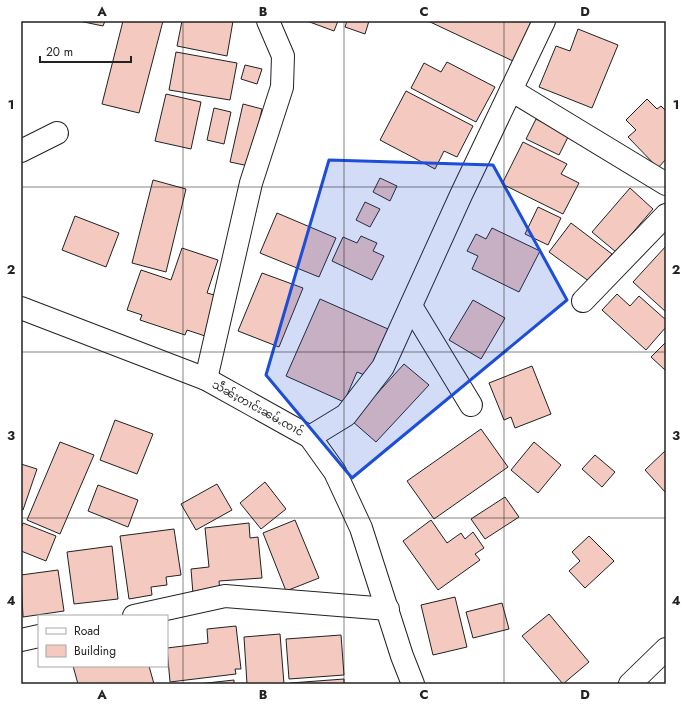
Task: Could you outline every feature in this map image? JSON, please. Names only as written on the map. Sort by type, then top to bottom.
[{"type":"main road","points":[[206,379],[251,183],[282,87],[283,56],[268,21]]},
{"type":"main road","points":[[310,437],[346,415],[383,367],[544,21]]},
{"type":"main road","points":[[511,90],[666,184]]},
{"type":"main road","points":[[21,151],[57,133]]},
{"type":"main road","points":[[583,301],[666,215]]},
{"type":"main road","points":[[411,306],[470,405]]},
{"type":"main road","name":"သဵၼ်ႈတၢင်းၼမ်ႉၸၢင်","points":[[21,308],[206,379],[310,437],[335,472],[361,528],[402,656],[413,684]]},
{"type":"main road","points":[[139,615],[225,596],[388,609]]},
{"type":"main road","points":[[21,640],[38,636]]},
{"type":"main road","points":[[630,684],[666,648]]},
{"type":"highlighted area","points":[[329,160],[493,165],[567,300],[352,478],[266,375]]},
{"type":"building","points":[[79,21],[105,21],[103,26]]},
{"type":"building","points":[[123,21],[163,21],[139,113],[102,104]]},
{"type":"building","points":[[182,21],[233,21],[227,56],[177,46]]},
{"type":"building","points":[[307,21],[338,21],[334,31]]},
{"type":"building","points":[[347,21],[369,21],[365,34],[345,27]]},
{"type":"building","points":[[428,21],[532,21],[513,61]]},
{"type":"building","points":[[578,29],[618,45],[592,108],[539,87],[556,46],[570,51]]},
{"type":"building","points":[[176,52],[237,63],[230,100],[169,90]]},
{"type":"building","points":[[447,62],[495,87],[476,122],[411,88],[424,63],[441,72]]},
{"type":"building","points":[[245,65],[262,69],[257,84],[241,79]]},
{"type":"building","points":[[406,91],[473,126],[457,157],[444,151],[435,169],[380,140]]},
{"type":"building","points":[[166,94],[201,102],[191,149],[155,141]]},
{"type":"building","points":[[647,99],[657,109],[661,106],[666,111],[666,159],[658,168],[628,137],[636,130],[626,120]]},
{"type":"building","points":[[243,104],[262,109],[249,166],[230,162]]},
{"type":"building","points":[[214,108],[231,112],[224,144],[207,140]]},
{"type":"building","points":[[536,119],[569,135],[559,155],[526,139]]},
{"type":"building","points":[[523,142],[567,164],[561,174],[579,183],[563,214],[502,184]]},
{"type":"building","points":[[380,178],[397,186],[390,201],[373,192]]},
{"type":"building","points":[[153,180],[186,189],[166,272],[132,263]]},
{"type":"building","points":[[630,188],[653,209],[616,252],[592,232]]},
{"type":"building","points":[[365,202],[380,209],[370,227],[356,220]]},
{"type":"building","points":[[538,207],[561,218],[548,245],[525,234]]},
{"type":"building","points":[[277,213],[336,238],[319,277],[260,253]]},
{"type":"building","points":[[75,216],[119,233],[106,267],[62,250]]},
{"type":"building","points":[[571,223],[612,254],[590,282],[549,252]]},
{"type":"building","points":[[492,228],[540,251],[519,292],[472,269],[478,256],[467,251],[476,234],[486,239]]},
{"type":"building","points":[[361,236],[377,243],[373,251],[384,256],[372,280],[332,261],[343,237],[357,243]]},
{"type":"building","points":[[666,246],[666,312],[633,282]]},
{"type":"building","points":[[182,248],[218,260],[207,293],[222,297],[208,337],[187,330],[185,335],[140,320],[142,315],[127,310],[141,270],[171,280]]},
{"type":"building","points":[[262,273],[303,288],[279,347],[238,331]]},
{"type":"building","points":[[617,294],[630,306],[639,296],[666,320],[666,327],[646,350],[602,310]]},
{"type":"building","points":[[320,299],[388,329],[367,376],[357,372],[344,402],[286,376]]},
{"type":"building","points":[[473,300],[505,318],[481,359],[449,340]]},
{"type":"building","points":[[666,342],[666,369],[665,370],[651,357]]},
{"type":"building","points":[[404,364],[429,385],[376,442],[352,421]]},
{"type":"building","points":[[532,366],[551,414],[515,428],[511,417],[504,420],[489,383]]},
{"type":"building","points":[[115,420],[153,434],[137,474],[100,460]]},
{"type":"building","points":[[481,429],[508,467],[434,519],[407,481]]},
{"type":"building","points":[[60,442],[94,455],[60,534],[27,520]]},
{"type":"building","points":[[534,442],[561,465],[538,493],[511,470]]},
{"type":"building","points":[[666,450],[666,493],[645,470]]},
{"type":"building","points":[[595,455],[615,472],[602,487],[582,469]]},
{"type":"building","points":[[21,464],[37,469],[23,510],[21,509]]},
{"type":"building","points":[[265,482],[286,509],[261,529],[240,503]]},
{"type":"building","points":[[217,484],[232,510],[196,530],[181,504]]},
{"type":"building","points":[[98,485],[138,500],[128,527],[88,511]]},
{"type":"building","points":[[505,497],[519,517],[485,539],[471,519]]},
{"type":"building","points":[[295,520],[319,578],[286,591],[263,533]]},
{"type":"building","points":[[431,520],[447,543],[461,533],[465,539],[473,532],[484,548],[475,554],[480,560],[438,590],[403,541]]},
{"type":"building","points":[[23,523],[56,536],[46,561],[21,551],[21,529]]},
{"type":"building","points":[[249,523],[250,538],[258,537],[262,578],[219,581],[220,592],[193,594],[191,569],[209,567],[205,528]]},
{"type":"building","points":[[174,529],[181,575],[166,577],[167,585],[151,587],[152,595],[129,599],[120,536]]},
{"type":"building","points":[[589,536],[614,561],[585,588],[569,571],[580,561],[572,552]]},
{"type":"building","points":[[112,546],[118,599],[74,604],[67,552]]},
{"type":"building","points":[[58,570],[64,611],[23,617],[21,575]]},
{"type":"building","points":[[455,597],[467,647],[433,655],[421,605]]},
{"type":"building","points":[[502,603],[509,629],[473,638],[466,612]]},
{"type":"building","points":[[549,614],[589,662],[563,684],[522,636]]},
{"type":"building","points":[[236,626],[241,669],[235,669],[236,674],[170,682],[168,648],[208,643],[207,629]]},
{"type":"building","points":[[280,634],[284,684],[247,684],[244,637]]},
{"type":"building","points":[[341,635],[344,675],[289,679],[286,639]]},
{"type":"building","points":[[73,667],[149,667],[154,684],[78,684]]},
{"type":"building","points":[[344,679],[344,684],[290,684],[290,683]]},
{"type":"building","points":[[234,680],[234,684],[198,684]]}]
